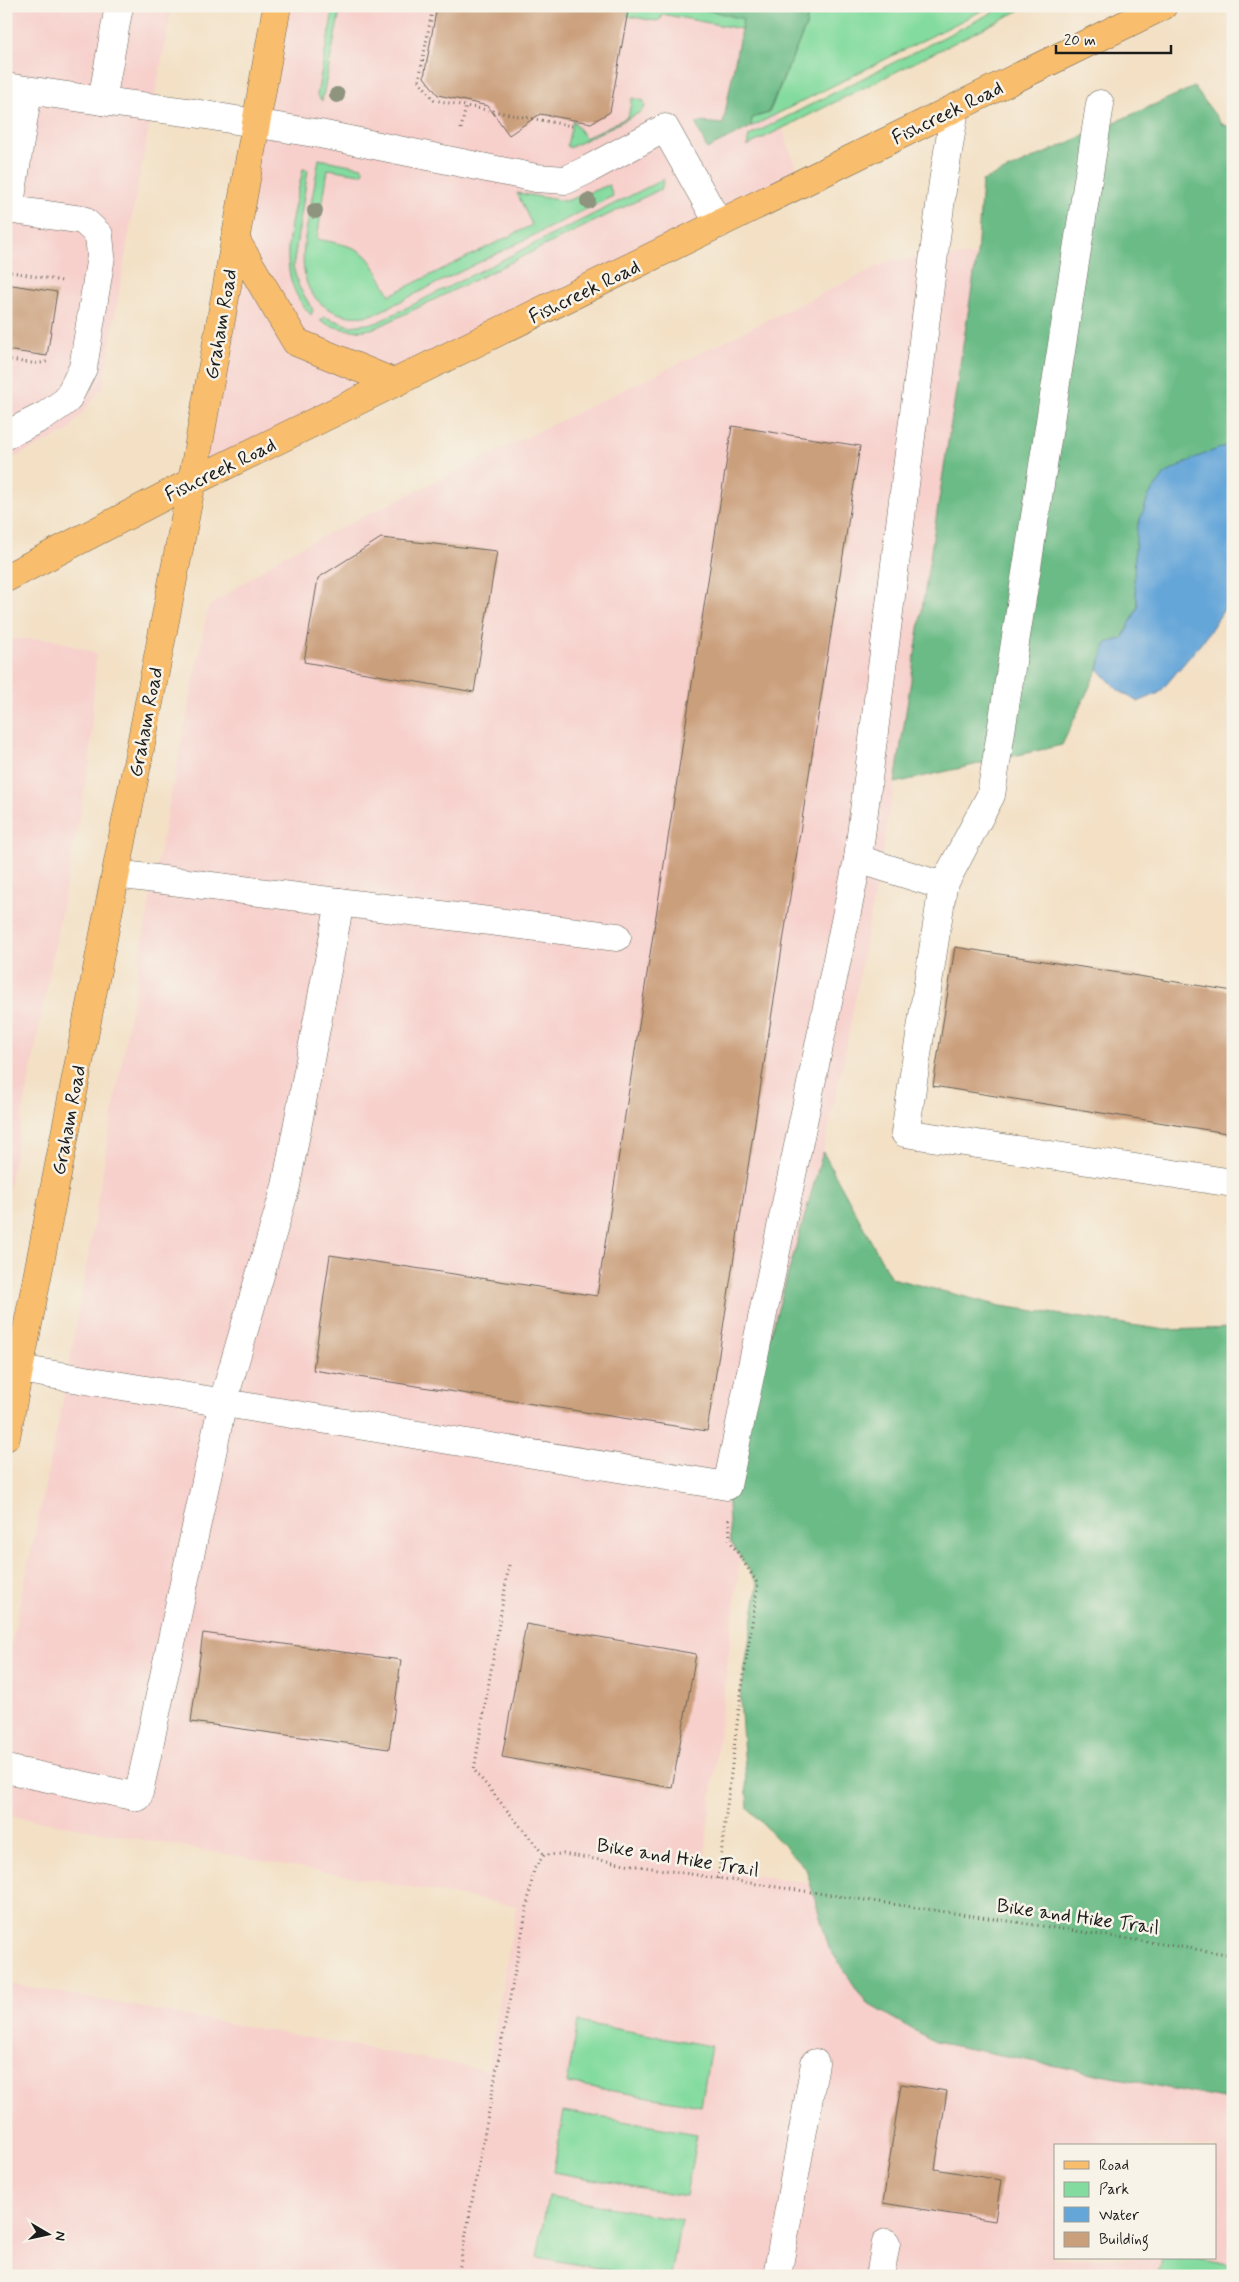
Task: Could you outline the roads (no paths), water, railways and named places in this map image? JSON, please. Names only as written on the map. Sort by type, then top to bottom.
[{"type":"main road","name":"Graham Road","points":[[6,1437],[192,482],[255,123],[278,6]]},
{"type":"main road","name":"Fishcreek Road","points":[[6,578],[192,482],[1163,6]]},
{"type":"main road","points":[[235,239],[296,342],[395,383]]},
{"type":"lane","points":[[102,101],[119,6]]},
{"type":"lane","points":[[6,435],[46,415],[67,400],[83,368],[101,256],[99,235],[83,220],[8,209],[17,89],[255,123],[536,178],[566,180],[589,170],[665,128],[719,224]]},
{"type":"lane","points":[[1100,104],[991,795],[943,886],[905,1133],[1233,1184]]},
{"type":"lane","points":[[19,1368],[727,1486],[858,859],[943,182],[955,109]]},
{"type":"lane","points":[[858,859],[943,886]]},
{"type":"lane","points":[[116,874],[617,937]]},
{"type":"lane","points":[[6,1769],[138,1797],[224,1402],[286,1186],[340,902]]},
{"type":"lane","points":[[777,2276],[816,2063]]},
{"type":"lane","points":[[880,2276],[886,2243]]},
{"type":"water","points":[[1233,443],[1233,596],[1203,641],[1159,693],[1138,702],[1118,690],[1098,669],[1106,643],[1122,639],[1138,607],[1134,579],[1137,528],[1149,495],[1165,474],[1197,457]]}]
